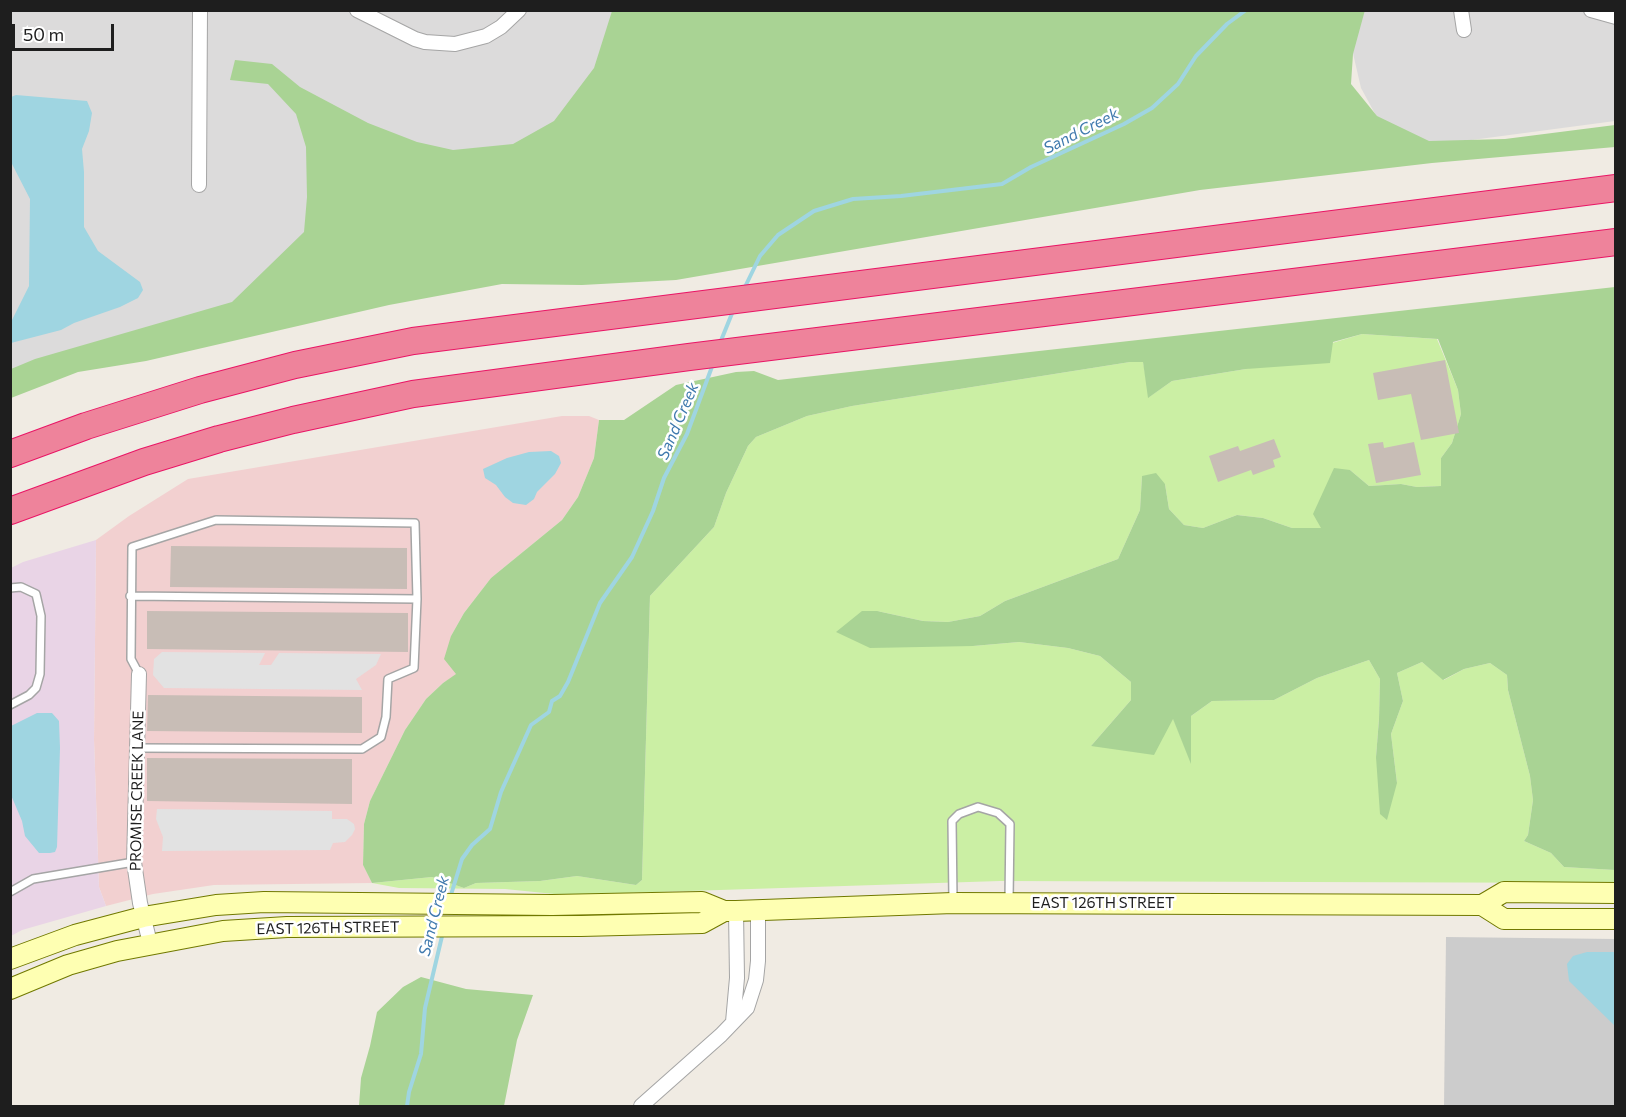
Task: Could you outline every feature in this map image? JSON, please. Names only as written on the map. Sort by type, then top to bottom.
[{"type":"highway","points":[[10,454],[154,403],[248,376],[343,354],[441,337],[1616,188]]},
{"type":"highway","points":[[10,511],[51,494],[219,439],[364,403],[413,394],[689,357],[1616,242]]},
{"type":"main road","name":"EAST 126TH STREET","points":[[10,959],[75,935],[143,917],[206,906],[264,902],[404,904],[702,902],[730,911],[953,903],[1482,905],[1504,892],[1616,893]]},
{"type":"main road","name":"EAST 126TH STREET","points":[[1482,905],[1504,919],[1616,919]]},
{"type":"main road","name":"EAST 126TH STREET","points":[[10,989],[68,965],[150,943],[223,931],[398,926],[490,927],[702,923],[730,911]]},
{"type":"street","points":[[199,185],[200,10]]},
{"type":"street","points":[[357,10],[415,39],[455,44],[486,36],[501,27],[519,10]]},
{"type":"street","points":[[1461,10],[1464,30]]},
{"type":"street","points":[[1591,10],[1616,17]]},
{"type":"street","name":"PROMISE CREEK LANE","points":[[139,674],[134,862],[143,917],[150,943]]},
{"type":"street","points":[[641,1107],[747,1008],[756,980],[758,910]]},
{"type":"street","points":[[730,911],[737,978],[733,1022]]},
{"type":"lane","points":[[137,748],[362,749],[381,737],[386,717],[388,679],[414,668],[417,599],[415,523],[216,520],[132,548],[131,659],[139,674]]},
{"type":"lane","points":[[10,588],[21,587],[36,594],[41,616],[40,675],[36,688],[29,695],[10,705]]},
{"type":"lane","points":[[130,596],[417,599]]},
{"type":"lane","points":[[953,903],[952,821],[959,813],[978,807],[998,813],[1010,824],[1009,903]]},
{"type":"lane","points":[[10,892],[33,879],[134,862]]},
{"type":"shaded area","points":[[10,11],[621,11],[618,240],[11,374]]},
{"type":"shaded area","points":[[1362,11],[1615,11],[1615,121],[1434,145],[1379,121],[1361,88],[1352,49]]},
{"type":"shaded area","points":[[562,416],[589,416],[599,420],[594,458],[578,497],[562,520],[491,578],[464,613],[451,636],[457,674],[426,699],[405,730],[370,801],[364,824],[363,865],[372,883],[214,885],[153,894],[106,906],[99,887],[94,740],[96,540],[188,479]]},
{"type":"shaded area","points":[[96,540],[94,740],[99,887],[106,906],[22,930],[11,936],[11,568],[23,562]]},
{"type":"shaded area","points":[[162,652],[265,653],[259,665],[271,665],[279,653],[381,654],[376,665],[356,679],[362,690],[164,688],[153,675],[154,659]]},
{"type":"shaded area","points":[[157,809],[332,811],[332,819],[347,819],[354,824],[355,829],[345,842],[333,843],[330,850],[162,851],[163,837],[156,819]]},
{"type":"shaded area","points":[[1446,937],[1615,939],[1615,1106],[1444,1106]]},
{"type":"green space","points":[[1365,10],[1353,54],[1351,84],[1377,116],[1429,141],[1505,139],[1615,125],[1615,147],[1432,163],[1200,190],[676,280],[582,285],[502,284],[389,305],[146,361],[78,372],[11,398],[11,369],[35,359],[232,302],[304,232],[307,197],[306,147],[296,114],[268,84],[230,80],[235,60],[272,64],[300,87],[368,123],[417,142],[453,150],[513,144],[554,121],[594,68],[612,11]]},
{"type":"green space","points":[[1615,287],[1615,870],[1564,867],[1551,853],[1524,841],[1528,835],[1533,800],[1530,776],[1508,690],[1507,675],[1490,663],[1464,669],[1443,680],[1422,662],[1397,673],[1403,701],[1391,734],[1397,783],[1387,820],[1380,814],[1376,757],[1380,679],[1369,660],[1317,678],[1274,700],[1212,701],[1191,716],[1191,764],[1173,719],[1154,755],[1091,746],[1131,700],[1131,682],[1100,656],[1068,648],[1019,642],[973,646],[870,648],[836,632],[862,611],[877,611],[923,621],[948,622],[980,616],[1005,601],[1118,559],[1140,510],[1142,476],[1156,473],[1165,484],[1169,509],[1184,525],[1203,528],[1237,515],[1263,518],[1292,528],[1321,528],[1313,514],[1334,468],[1350,470],[1369,486],[1401,484],[1417,487],[1441,486],[1441,458],[1452,443],[1461,414],[1458,390],[1438,339],[1362,334],[1333,342],[1330,363],[1246,369],[1172,381],[1148,398],[1143,362],[1130,362],[852,406],[807,416],[756,437],[748,446],[726,493],[714,527],[650,596],[642,880],[636,885],[577,876],[540,881],[476,883],[464,888],[432,877],[372,883],[363,865],[364,824],[370,801],[405,730],[426,699],[456,674],[444,659],[451,636],[464,613],[491,578],[562,520],[578,497],[594,458],[599,420],[624,420],[676,385],[736,372],[754,371],[778,380]]},
{"type":"green space","points":[[1362,334],[1437,339],[1458,390],[1461,414],[1452,443],[1441,458],[1441,486],[1417,487],[1401,484],[1369,486],[1350,470],[1322,528],[1292,528],[1263,518],[1237,515],[1203,528],[1184,525],[1169,509],[1165,484],[1142,476],[1140,510],[1118,559],[1005,601],[980,616],[948,622],[923,621],[877,611],[973,646],[1019,642],[1068,648],[1100,656],[1131,682],[1131,700],[1091,746],[1173,718],[1191,762],[1191,716],[1212,701],[1274,700],[1317,678],[1369,660],[1380,679],[1376,757],[1397,783],[1391,734],[1403,701],[1397,673],[1422,662],[1444,680],[1464,669],[1490,663],[1507,675],[1508,690],[1530,776],[1533,800],[1528,835],[1524,841],[1551,853],[1564,867],[1616,870],[1615,883],[1000,881],[564,895],[505,889],[399,888],[372,883],[432,877],[464,888],[476,883],[540,881],[577,876],[636,885],[642,880],[650,596],[714,527],[726,493],[748,446],[756,437],[807,416],[852,406],[1130,362],[1143,361],[1149,397],[1172,381],[1246,369]]},
{"type":"green space","points":[[421,977],[466,989],[533,995],[517,1040],[504,1106],[359,1106],[361,1078],[377,1012],[403,987]]},
{"type":"water","points":[[16,95],[87,101],[92,113],[89,131],[82,149],[84,227],[98,251],[140,282],[143,290],[138,298],[120,307],[74,323],[61,330],[11,343],[11,322],[29,286],[30,199],[11,162],[11,97]]},
{"type":"water","points":[[551,451],[559,456],[561,463],[555,474],[526,505],[513,503],[496,485],[485,478],[483,469],[507,458],[529,452]]},
{"type":"water","points":[[37,713],[52,713],[59,721],[57,847],[55,852],[50,853],[39,853],[25,836],[22,821],[11,795],[11,726]]},
{"type":"water","points":[[1587,952],[1615,952],[1615,1026],[1569,981],[1567,964],[1573,956]]},
{"type":"building","points":[[1445,360],[1459,433],[1421,440],[1411,394],[1378,400],[1373,373]]},
{"type":"building","points":[[1274,439],[1281,457],[1273,460],[1275,467],[1253,475],[1251,470],[1218,482],[1209,456],[1238,446],[1240,451]]},
{"type":"building","points":[[1383,442],[1384,448],[1414,442],[1421,475],[1376,483],[1368,444]]},
{"type":"building","points":[[171,546],[407,548],[407,589],[170,587]]},
{"type":"building","points":[[147,611],[408,613],[408,652],[147,649]]},
{"type":"building","points":[[148,695],[362,697],[362,733],[147,731]]},
{"type":"building","points":[[147,758],[352,759],[352,804],[147,801]]},
{"type":"waterway","name":"Sand Creek","points":[[743,291],[760,256],[778,235],[814,211],[853,199],[901,196],[1002,184],[1031,167],[1124,124],[1152,108],[1178,84],[1196,56],[1227,24],[1246,10]]},
{"type":"waterway","name":"Sand Creek","points":[[720,343],[733,311]]},
{"type":"waterway","name":"Sand Creek","points":[[450,898],[462,859],[472,845],[490,829],[501,792],[531,725],[549,712],[552,701],[560,696],[568,682],[600,603],[632,557],[653,511],[664,478],[687,434],[713,364]]},
{"type":"waterway","name":"Sand Creek","points":[[407,1106],[421,1054],[425,1008],[443,932]]}]
